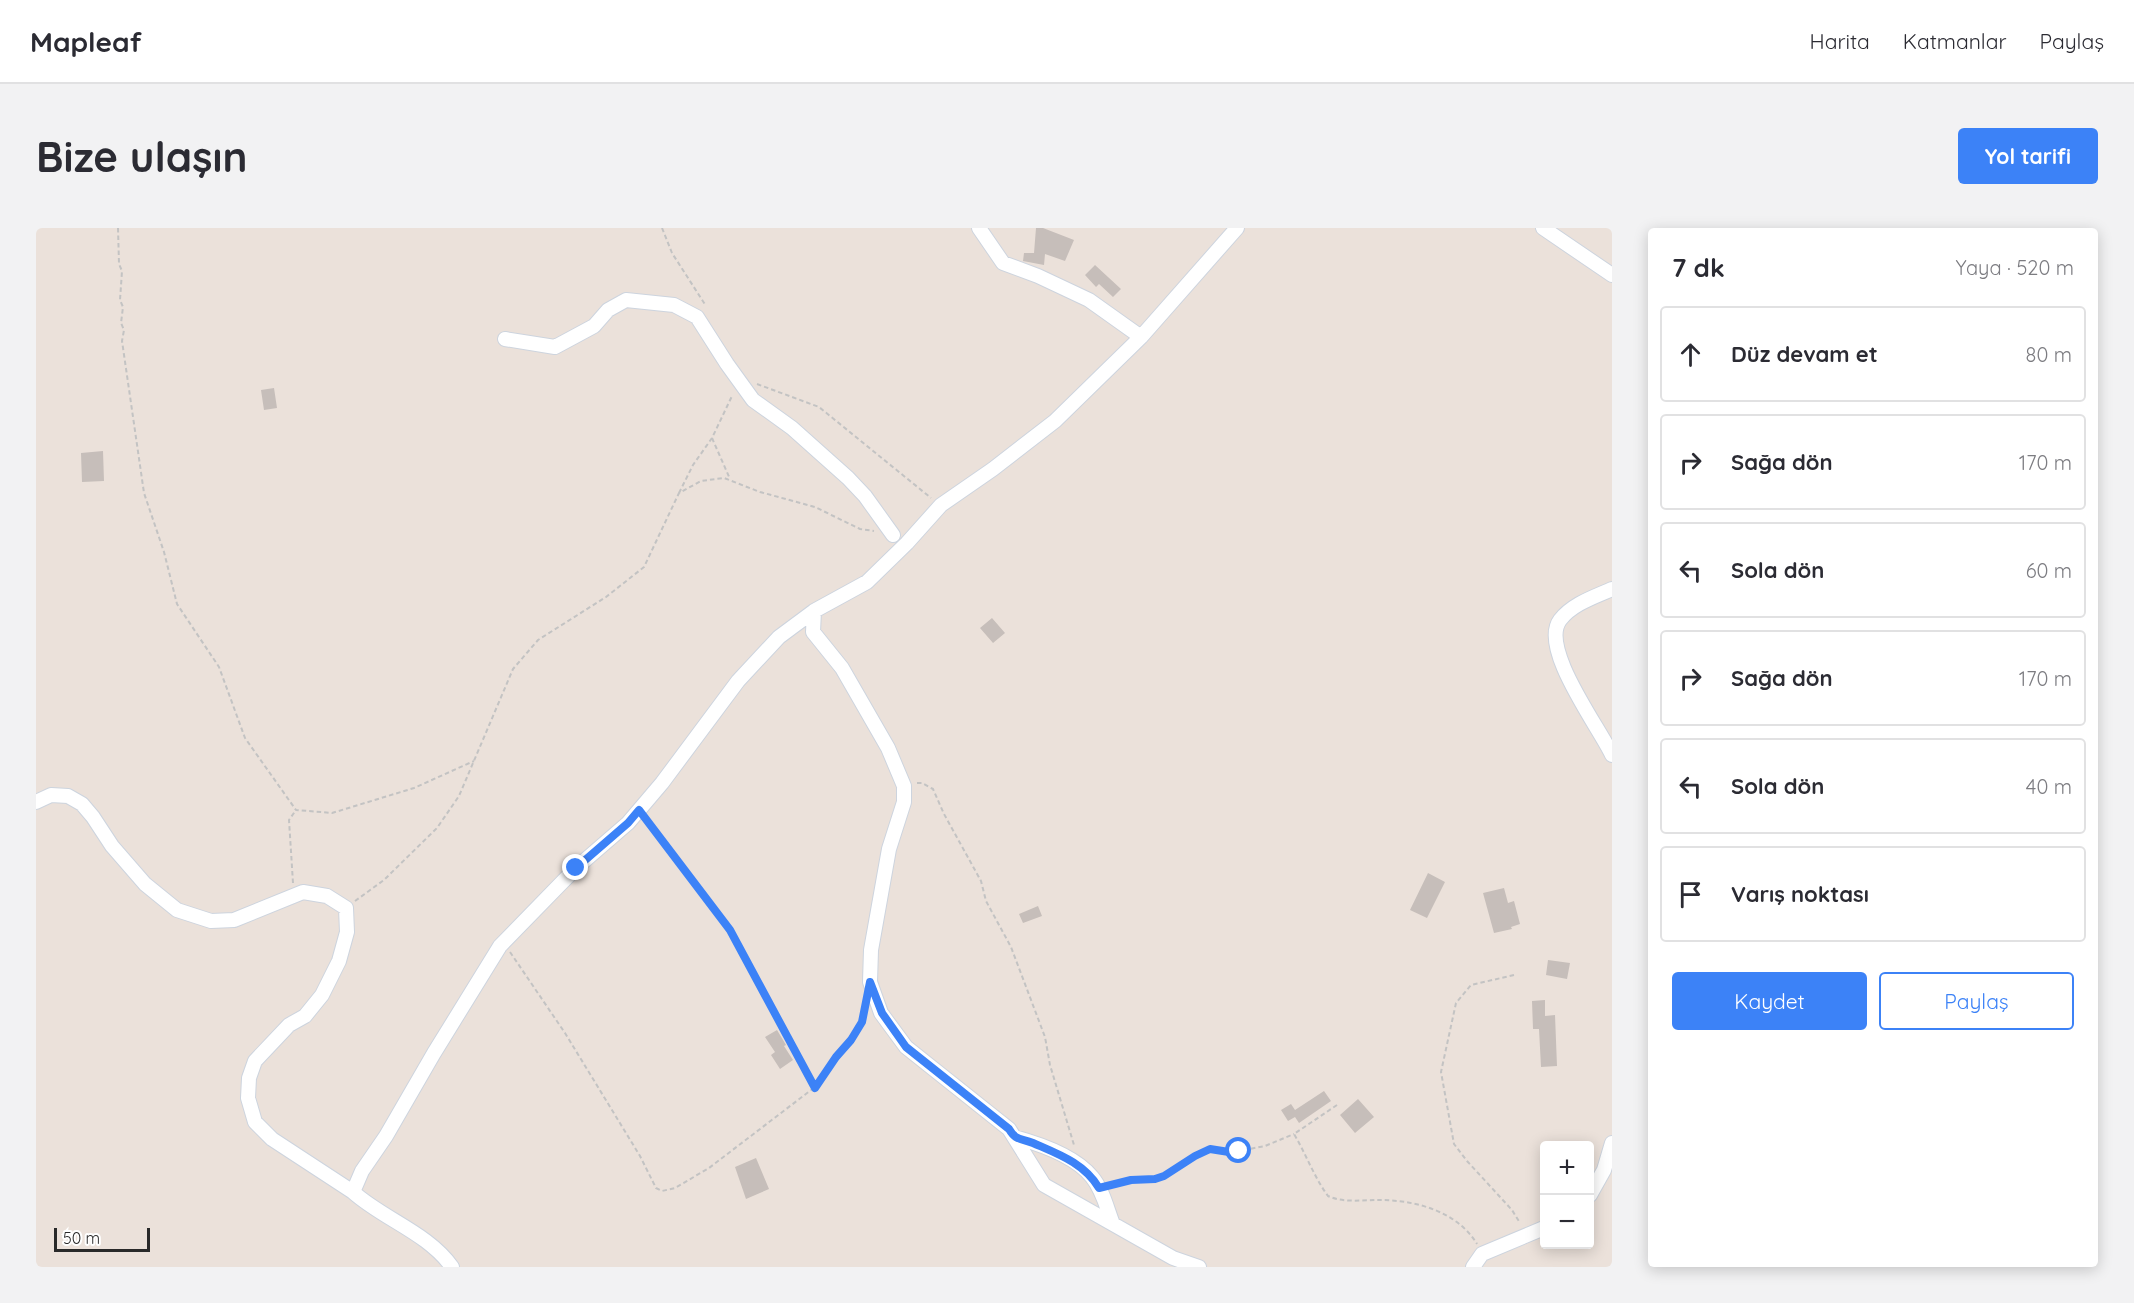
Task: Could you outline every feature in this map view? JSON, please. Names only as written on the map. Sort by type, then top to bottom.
[{"type":"street","points":[[979,228],[1003,263],[1038,276],[1089,300],[1141,337]]},
{"type":"street","points":[[353,1192],[362,1171],[386,1136],[461,1008],[504,942],[576,868],[628,823],[662,783],[738,681],[779,637],[814,611],[867,582],[908,543],[941,505],[993,469],[1054,421],[1141,337],[1237,228]]},
{"type":"street","points":[[1544,228],[1612,275]]},
{"type":"street","points":[[505,339],[555,347],[594,326],[608,310],[626,300],[674,306],[697,317],[746,381],[753,400],[792,428],[848,478],[865,496],[893,535]]},
{"type":"street","points":[[1612,589],[1574,606],[1559,621],[1555,636],[1559,657],[1570,684],[1612,755]]},
{"type":"street","points":[[814,611],[813,632],[842,668],[888,748],[903,784],[904,802],[889,849],[872,950],[870,982],[882,1013],[906,1047],[1009,1129],[1044,1185],[1173,1258],[1199,1267]]},
{"type":"street","points":[[36,802],[51,795],[60,795],[68,796],[82,804],[112,846],[145,884],[177,910],[211,921],[234,920],[303,892],[327,896],[346,908],[347,932],[339,961],[322,995],[305,1016],[289,1025],[255,1061],[249,1078],[248,1098],[255,1122],[272,1139],[428,1243],[452,1267]]},
{"type":"street","points":[[1014,1137],[1062,1155],[1082,1167],[1099,1188],[1113,1224]]},
{"type":"street","points":[[1594,1188],[1604,1170],[1612,1143]]},
{"type":"street","points":[[1473,1267],[1482,1254],[1540,1230]]},
{"type":"path","points":[[118,228],[119,264],[122,271],[120,300],[123,307],[122,341],[144,493],[164,552],[177,604],[219,667],[245,738],[296,810],[332,813],[414,788],[474,760]]},
{"type":"path","points":[[662,228],[672,253],[706,307]]},
{"type":"path","points":[[346,908],[384,880],[437,828],[459,796],[513,669],[538,640],[606,597],[644,567],[693,465],[746,381],[819,407],[941,505]]},
{"type":"path","points":[[712,438],[732,481]]},
{"type":"path","points":[[679,493],[701,481],[724,478],[759,492],[815,507],[860,529],[893,535]]},
{"type":"path","points":[[903,784],[922,783],[933,789],[944,814],[981,881],[986,901],[1011,947],[1046,1037],[1050,1065],[1082,1167]]},
{"type":"path","points":[[294,896],[289,820],[296,810]]},
{"type":"path","points":[[639,810],[730,930],[815,1088]]},
{"type":"path","points":[[504,942],[565,1033],[630,1139],[656,1188],[662,1191],[675,1188],[709,1168],[815,1088],[862,1022],[870,982]]},
{"type":"path","points":[[1514,975],[1471,985],[1456,1003],[1441,1072],[1454,1144],[1512,1210],[1526,1234]]},
{"type":"path","points":[[1099,1188],[1131,1180],[1155,1179],[1164,1176],[1210,1149],[1229,1152],[1265,1146],[1294,1134],[1337,1105]]},
{"type":"path","points":[[1294,1134],[1316,1178],[1328,1196],[1344,1200],[1387,1200],[1434,1210],[1458,1222],[1472,1235],[1482,1254]]},
{"type":"building","points":[[1036,228],[1043,228],[1074,240],[1065,261],[1045,254],[1044,265],[1023,261],[1024,253],[1034,253]]},
{"type":"building","points":[[1095,265],[1121,289],[1113,297],[1099,284],[1096,287],[1085,275]]},
{"type":"building","points":[[274,388],[277,408],[264,410],[261,390]]},
{"type":"building","points":[[103,451],[104,481],[82,482],[81,453]]},
{"type":"building","points":[[992,618],[1005,633],[993,643],[980,628]]},
{"type":"building","points":[[1428,873],[1445,882],[1427,918],[1410,910]]},
{"type":"building","points":[[1504,888],[1508,903],[1514,901],[1520,924],[1511,927],[1512,929],[1494,933],[1483,893]]},
{"type":"building","points":[[1038,906],[1042,916],[1023,923],[1019,914]]},
{"type":"building","points":[[1548,960],[1570,963],[1567,979],[1546,975]]},
{"type":"building","points":[[1545,1000],[1545,1016],[1555,1015],[1557,1066],[1541,1067],[1539,1029],[1533,1029],[1532,1001]]},
{"type":"building","points":[[777,1030],[793,1060],[780,1069],[771,1055],[775,1052],[765,1037]]},
{"type":"building","points":[[1324,1091],[1331,1101],[1299,1123],[1295,1117],[1288,1121],[1281,1110],[1291,1104],[1295,1110]]},
{"type":"building","points":[[1358,1099],[1374,1117],[1355,1133],[1340,1115]]},
{"type":"building","points":[[756,1158],[769,1189],[746,1199],[735,1167]]},
{"type":"route","points":[[576,868],[628,823],[639,810],[730,930],[815,1088],[862,1022],[870,982],[882,1013],[906,1047],[1009,1129],[1014,1137],[1062,1155],[1082,1167],[1099,1188],[1131,1180],[1155,1179],[1164,1176],[1210,1149],[1239,1151]]}]
